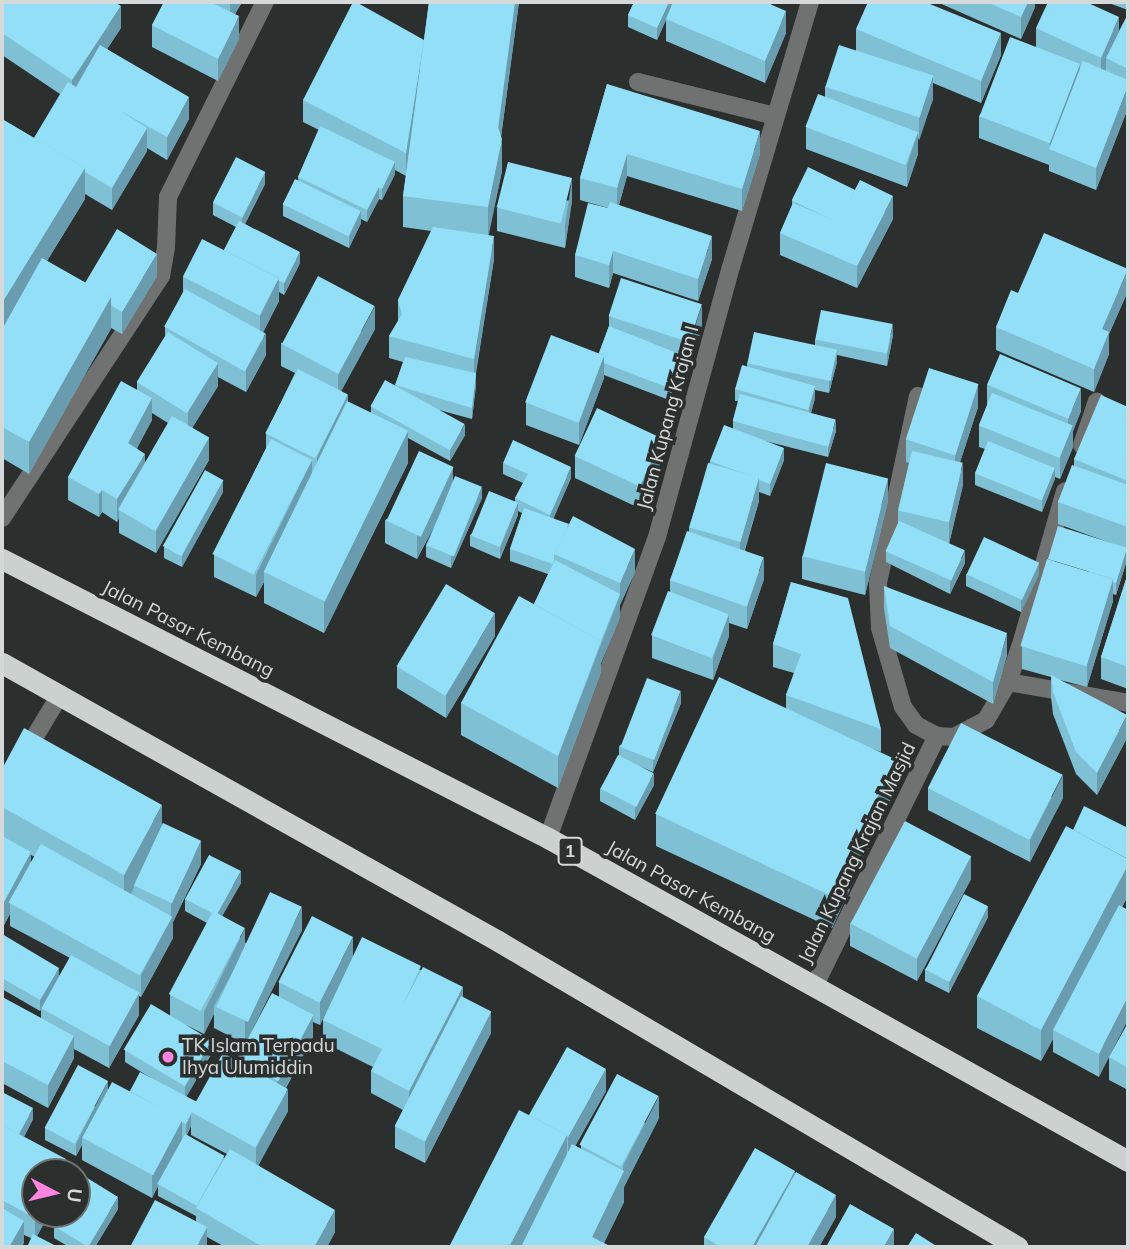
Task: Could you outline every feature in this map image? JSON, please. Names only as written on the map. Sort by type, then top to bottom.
[{"type":"highway","name":"Jalan Pasar Kembang","points":[[2,559],[548,838],[1128,1161]]},
{"type":"highway","points":[[2,663],[498,941],[1018,1247]]},
{"type":"street","points":[[2,518],[161,276],[166,247],[168,197],[265,2]]},
{"type":"street","name":"Jalan Kupang Krajan I","points":[[548,838],[657,537],[775,116],[810,2]]},
{"type":"street","points":[[638,82],[775,116]]},
{"type":"street","name":"Jalan Kupang Krajan Masjid","points":[[918,396],[878,583],[880,628],[903,707],[916,725],[937,736],[954,737],[986,720],[1008,682],[1097,401]]},
{"type":"street","points":[[1008,682],[1128,703]]},
{"type":"street","points":[[2,791],[60,695]]},
{"type":"street","name":"Jalan Kupang Krajan Masjid","points":[[814,988],[937,736]]},
{"type":"building","points":[[2,2],[114,2],[121,6],[72,80],[2,33]]},
{"type":"building","points":[[164,2],[210,2],[239,16],[218,59],[152,25]]},
{"type":"building","points":[[353,2],[424,40],[406,153],[303,100]]},
{"type":"building","points":[[429,2],[515,2],[498,127],[502,139],[488,207],[403,196]]},
{"type":"building","points":[[634,2],[669,2],[657,28],[628,15]]},
{"type":"building","points":[[673,2],[765,2],[786,11],[765,61],[666,19]]},
{"type":"building","points":[[868,2],[925,2],[1001,33],[981,81],[856,29]]},
{"type":"building","points":[[987,2],[1028,2],[1021,17]]},
{"type":"building","points":[[1048,2],[1086,2],[1119,17],[1101,58],[1036,28]]},
{"type":"building","points":[[1128,14],[1128,69],[1106,58]]},
{"type":"building","points":[[1010,37],[1080,64],[1050,143],[980,116]]},
{"type":"building","points":[[100,45],[189,97],[167,137],[119,110],[147,128],[112,188],[85,172],[85,168],[34,138],[68,82],[76,87]]},
{"type":"building","points":[[839,45],[933,76],[920,117],[825,87]]},
{"type":"building","points":[[1083,61],[1128,80],[1096,168],[1049,149]]},
{"type":"building","points":[[607,84],[760,131],[742,189],[627,154],[617,188],[580,178]]},
{"type":"building","points":[[818,94],[918,132],[905,165],[805,127]]},
{"type":"building","points":[[2,119],[85,168],[2,303]]},
{"type":"building","points":[[320,126],[395,162],[382,189],[379,187],[367,210],[298,177]]},
{"type":"building","points":[[236,157],[265,172],[242,217],[213,202]]},
{"type":"building","points":[[508,162],[572,178],[561,224],[497,208]]},
{"type":"building","points":[[808,167],[855,190],[839,223],[792,200]]},
{"type":"building","points":[[295,179],[361,211],[348,236],[283,204]]},
{"type":"building","points":[[860,180],[893,196],[857,266],[780,233],[793,203],[838,222]]},
{"type":"building","points":[[610,202],[712,236],[698,279],[613,251],[609,265],[575,255],[588,203],[608,208]]},
{"type":"building","points":[[239,221],[300,252],[284,283],[224,250]]},
{"type":"building","points":[[433,227],[494,236],[474,359],[389,336],[402,314],[398,300]]},
{"type":"building","points":[[117,229],[157,254],[122,312],[111,305],[111,297],[85,283]]},
{"type":"building","points":[[1044,233],[1128,269],[1102,329],[1109,332],[1094,369],[996,327],[1011,290],[1018,293]]},
{"type":"building","points":[[202,239],[279,278],[260,315],[183,276]]},
{"type":"building","points":[[42,258],[111,297],[29,442],[2,427],[2,325],[4,326]]},
{"type":"building","points":[[318,276],[375,306],[338,374],[282,344]]},
{"type":"building","points":[[621,278],[702,304],[689,342],[609,316]]},
{"type":"building","points":[[185,289],[265,334],[245,371],[164,327]]},
{"type":"building","points":[[821,310],[893,324],[887,353],[815,339]]},
{"type":"building","points":[[609,326],[682,355],[669,388],[604,363],[604,355],[599,353]]},
{"type":"building","points":[[168,332],[218,363],[187,413],[137,382]]},
{"type":"building","points":[[754,332],[837,350],[830,381],[747,363]]},
{"type":"building","points":[[551,335],[604,355],[578,423],[525,402]]},
{"type":"building","points":[[1000,354],[1081,388],[1068,419],[987,384]]},
{"type":"building","points":[[405,357],[476,373],[472,408],[395,385]]},
{"type":"building","points":[[742,365],[815,386],[808,410],[735,389]]},
{"type":"building","points":[[929,368],[978,384],[955,455],[906,439]]},
{"type":"building","points":[[298,369],[348,394],[315,459],[265,433]]},
{"type":"building","points":[[385,380],[465,424],[450,450],[370,406]]},
{"type":"building","points":[[121,381],[152,398],[128,443],[145,454],[117,499],[102,490],[99,494],[68,477]]},
{"type":"building","points":[[992,393],[1073,426],[1060,458],[979,425]]},
{"type":"building","points":[[740,394],[836,420],[828,447],[733,421]]},
{"type":"building","points":[[1101,395],[1128,407],[1128,481],[1074,459]]},
{"type":"building","points":[[347,401],[408,431],[325,602],[264,572]]},
{"type":"building","points":[[597,408],[662,438],[640,486],[575,456]]},
{"type":"building","points":[[172,416],[209,438],[155,531],[118,510]]},
{"type":"building","points":[[724,425],[784,448],[770,484],[710,461]]},
{"type":"building","points":[[271,439],[312,460],[253,575],[212,554]]},
{"type":"building","points":[[513,440],[571,467],[550,515],[515,498],[528,474],[503,463]]},
{"type":"building","points":[[988,441],[1055,468],[1042,500],[975,473]]},
{"type":"building","points":[[419,451],[453,467],[421,537],[386,521]]},
{"type":"building","points":[[912,451],[963,463],[949,522],[898,510]]},
{"type":"building","points":[[708,463],[759,478],[740,542],[690,527]]},
{"type":"building","points":[[826,463],[888,478],[865,572],[803,556]]},
{"type":"building","points":[[1072,465],[1128,485],[1128,527],[1058,502]]},
{"type":"building","points":[[205,470],[223,480],[181,556],[163,546]]},
{"type":"building","points":[[455,476],[482,487],[454,556],[427,546]]},
{"type":"building","points":[[489,491],[518,503],[500,547],[471,536]]},
{"type":"building","points":[[524,508],[569,524],[554,554],[553,564],[510,549]]},
{"type":"building","points":[[573,516],[635,549],[620,583],[554,554]]},
{"type":"building","points":[[899,521],[965,550],[951,580],[886,551]]},
{"type":"building","points":[[1058,526],[1127,548],[1116,583],[1113,579],[1048,559]]},
{"type":"building","points":[[687,531],[764,557],[747,607],[670,580]]},
{"type":"building","points":[[984,537],[1039,563],[1022,600],[967,574]]},
{"type":"building","points":[[1047,559],[1113,579],[1086,666],[1020,646]]},
{"type":"building","points":[[555,560],[620,594],[601,641],[534,604]]},
{"type":"building","points":[[1128,573],[1128,667],[1101,657]]},
{"type":"building","points":[[791,582],[848,598],[881,729],[786,695],[801,654],[773,644]]},
{"type":"building","points":[[446,584],[495,613],[445,696],[397,666]]},
{"type":"building","points":[[884,586],[1007,633],[993,682],[890,626]]},
{"type":"building","points":[[668,591],[729,614],[712,658],[651,635]]},
{"type":"building","points":[[519,596],[601,641],[558,756],[461,703]]},
{"type":"building","points":[[1051,675],[1127,715],[1097,773],[1076,752],[1053,692]]},
{"type":"building","points":[[719,677],[895,759],[831,896],[655,814]]},
{"type":"building","points":[[647,678],[681,691],[654,760],[620,747]]},
{"type":"building","points":[[961,723],[1063,775],[1029,840],[928,788]]},
{"type":"building","points":[[24,728],[162,805],[124,875],[2,807],[2,769]]},
{"type":"building","points":[[618,755],[654,773],[636,807],[601,789]]},
{"type":"building","points":[[1084,806],[1128,828],[1128,859],[1073,830]]},
{"type":"building","points":[[905,821],[971,856],[917,959],[851,923]]},
{"type":"building","points":[[163,823],[201,841],[172,903],[134,886]]},
{"type":"building","points":[[1066,826],[1128,859],[1128,865],[1041,1030],[977,996]]},
{"type":"building","points":[[2,836],[31,852],[4,902],[2,901]]},
{"type":"building","points":[[41,844],[172,917],[140,975],[9,903]]},
{"type":"building","points":[[209,855],[241,871],[217,914],[185,899]]},
{"type":"building","points":[[270,892],[302,907],[248,1022],[216,1007]]},
{"type":"building","points":[[964,894],[988,906],[949,982],[925,970]]},
{"type":"building","points":[[1119,905],[1128,910],[1128,997],[1099,1054],[1053,1030]]},
{"type":"building","points":[[213,911],[245,928],[201,1011],[169,994]]},
{"type":"building","points":[[312,916],[353,937],[319,1003],[278,982]]},
{"type":"building","points":[[2,934],[59,968],[40,1000],[2,978]]},
{"type":"building","points":[[362,937],[421,966],[403,1005],[423,967],[463,987],[409,1091],[371,1071],[382,1049],[323,1020]]},
{"type":"building","points":[[71,955],[139,993],[110,1046],[41,1008]]},
{"type":"building","points":[[272,993],[313,1015],[278,1081],[237,1059]]},
{"type":"building","points":[[461,996],[491,1011],[425,1142],[395,1126]]},
{"type":"building","points":[[2,997],[74,1036],[48,1085],[2,1061]]},
{"type":"building","name":"TK Islam Terpadu Ihya Ulumiddin","points":[[151,1004],[212,1041],[185,1086],[124,1049]]},
{"type":"building","points":[[1128,1023],[1128,1068],[1109,1057]]},
{"type":"building","points":[[567,1047],[606,1069],[568,1137],[529,1115]]},
{"type":"building","points":[[223,1053],[288,1089],[255,1147],[191,1112]]},
{"type":"building","points":[[78,1065],[108,1081],[75,1144],[45,1128]]},
{"type":"building","points":[[140,1072],[197,1102],[186,1124],[130,1091]]},
{"type":"building","points":[[617,1074],[658,1096],[621,1167],[579,1145]]},
{"type":"building","points":[[112,1082],[183,1120],[153,1175],[82,1138]]},
{"type":"building","points":[[2,1092],[33,1108],[19,1134],[2,1125]]},
{"type":"building","points":[[519,1110],[567,1135],[509,1247],[449,1247]]},
{"type":"building","points":[[2,1125],[64,1158],[21,1158],[21,1210],[2,1200]]},
{"type":"building","points":[[185,1134],[224,1156],[197,1206],[157,1184]]},
{"type":"building","points":[[572,1144],[624,1171],[592,1237],[612,1247],[521,1247]]},
{"type":"building","points":[[755,1148],[795,1171],[752,1247],[721,1247],[704,1237]]},
{"type":"building","points":[[230,1149],[335,1210],[314,1247],[263,1247],[196,1208]]},
{"type":"building","points":[[796,1172],[836,1195],[807,1247],[755,1247]]},
{"type":"building","points":[[91,1180],[118,1197],[88,1247],[57,1228],[91,1228]]},
{"type":"building","points":[[155,1200],[207,1227],[197,1247],[130,1247]]},
{"type":"building","points":[[850,1204],[894,1229],[884,1247],[826,1247]]},
{"type":"building","points":[[2,1208],[21,1219],[21,1226],[9,1247],[2,1247]]},
{"type":"building","points":[[916,1233],[938,1247],[907,1247]]},
{"type":"building","points":[[33,1234],[58,1247],[27,1247]]},
{"type":"place","name":"TK Islam Terpadu Ihya Ulumiddin","points":[[168,1057]]}]
